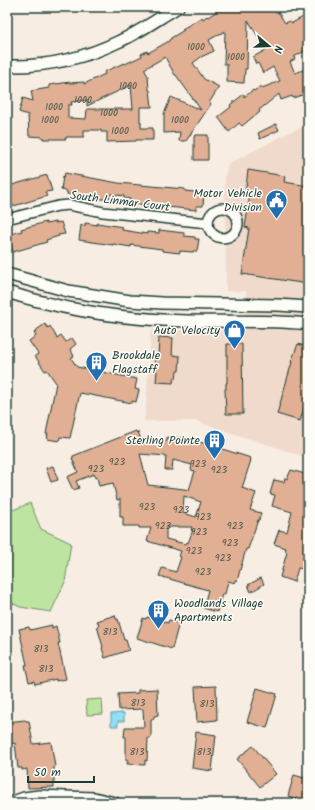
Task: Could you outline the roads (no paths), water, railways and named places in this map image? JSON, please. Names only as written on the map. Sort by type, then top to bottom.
[{"type":"street","points":[[7,66],[58,62],[103,49],[122,40],[178,7]]},
{"type":"street","name":"South Linmar Court","points":[[7,219],[58,206],[69,205],[103,212],[208,223]]},
{"type":"street","points":[[7,274],[68,291],[130,301],[308,307]]},
{"type":"street","points":[[7,292],[94,313],[135,318],[194,321],[274,321],[308,324]]},
{"type":"street","points":[[10,803],[24,798],[39,796],[94,798],[115,803]]},
{"type":"water","points":[[124,713],[124,721],[118,721],[118,726],[111,726],[111,714]]},
{"type":"place","name":"Motor Vehicle Division","points":[[277,220]]},
{"type":"place","name":"Auto Velocity","points":[[235,350]]},
{"type":"place","name":"Brookdale Flagstaff","points":[[97,382]]},
{"type":"place","name":"Sterling Pointe","points":[[215,460]]},
{"type":"place","name":"Woodlands Village Apartments","points":[[158,630]]}]
